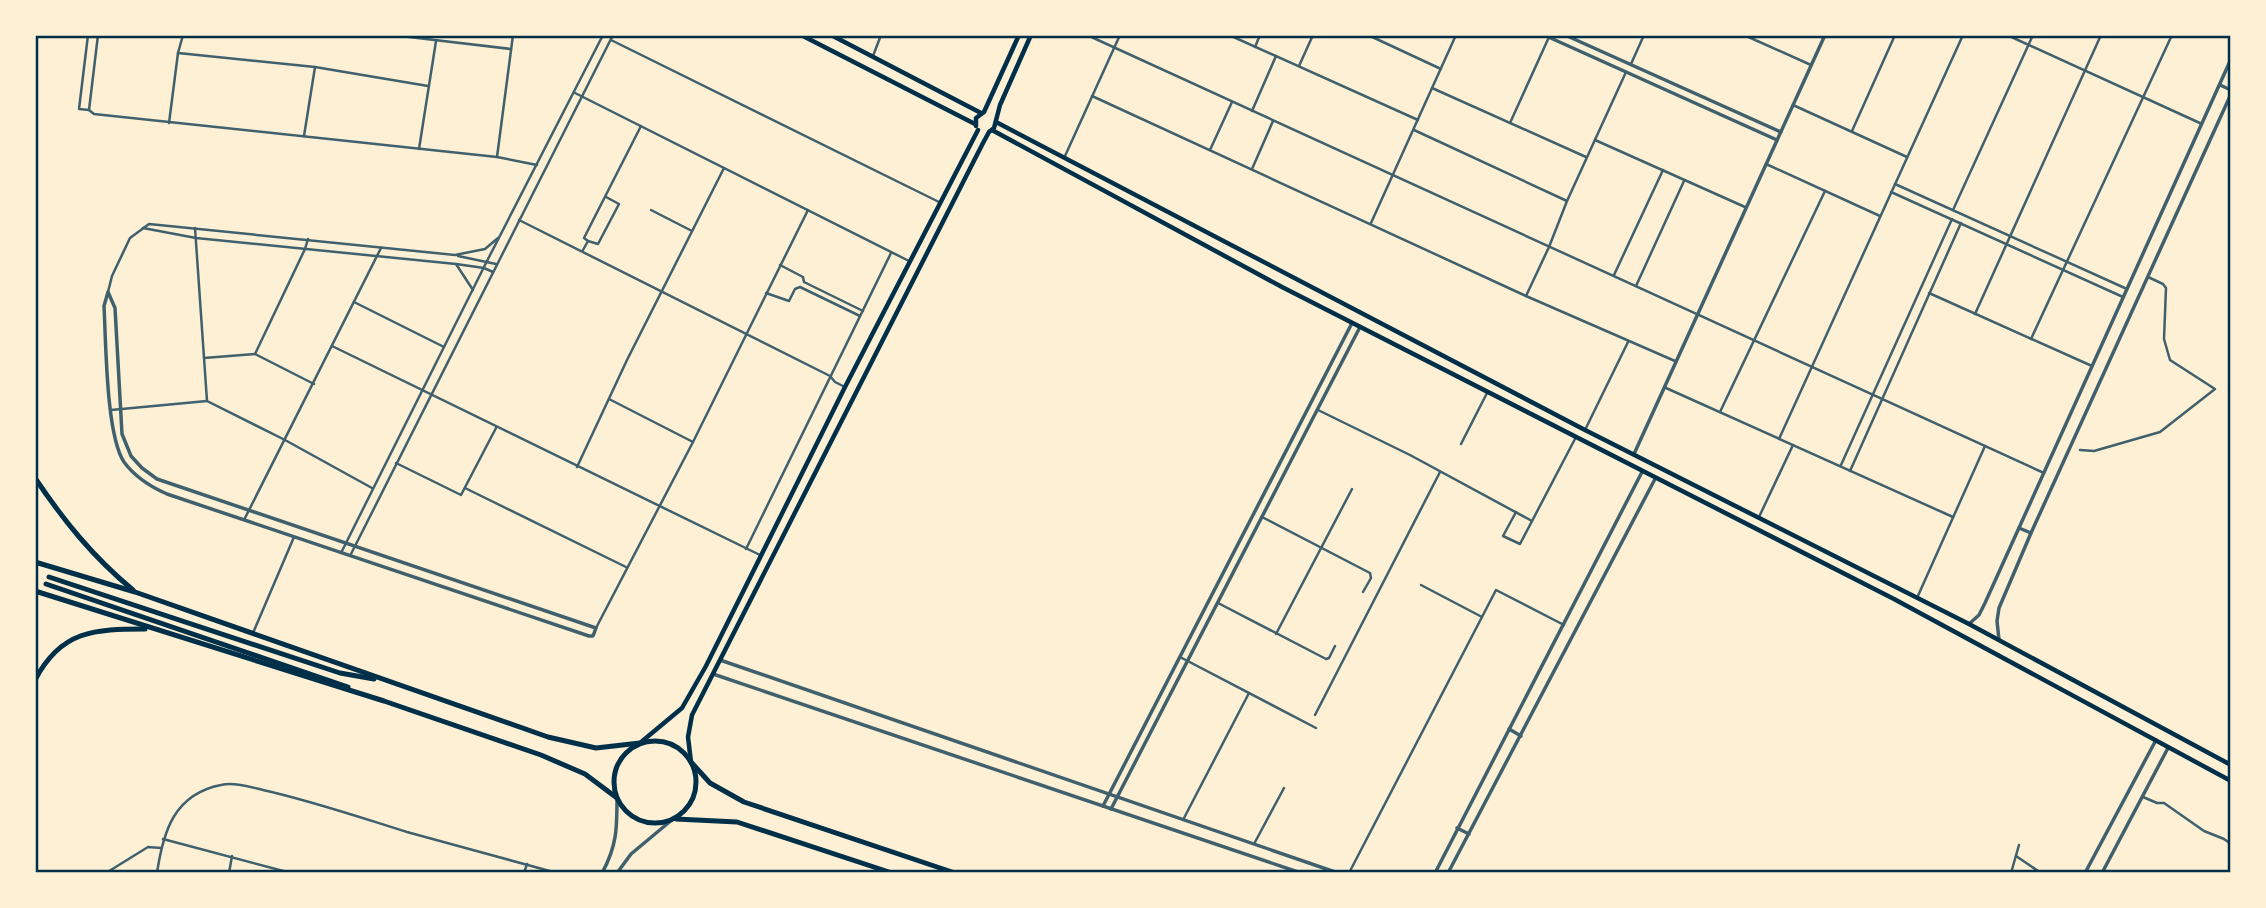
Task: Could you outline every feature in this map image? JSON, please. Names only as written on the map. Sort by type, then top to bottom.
[{"type":"highway","points":[[35,478],[90,552],[135,592]]},
{"type":"highway","points":[[35,562],[135,592],[548,737],[596,748],[654,741],[669,743],[682,751],[710,783],[744,802],[955,873]]},
{"type":"highway","points":[[384,701],[47,581],[340,673],[391,683]]},
{"type":"highway","points":[[35,591],[384,701],[541,755],[585,774],[617,798],[626,812],[640,821],[656,823],[673,819],[737,822],[892,873]]},
{"type":"highway","points":[[35,680],[52,655],[76,637],[105,629],[152,629]]},
{"type":"highway","points":[[617,798],[614,782],[617,766],[626,752],[640,743]]},
{"type":"highway","points":[[673,819],[685,811],[693,798],[696,784],[691,762]]},
{"type":"main road","points":[[803,35],[983,133],[990,131],[1487,393],[1894,599],[2231,781]]},
{"type":"main road","points":[[831,35],[982,113],[992,114],[996,121],[1288,276],[1969,624],[2231,765]]},
{"type":"main road","points":[[640,743],[682,708],[706,666],[976,127],[976,118],[982,113],[1020,35]]},
{"type":"main road","points":[[691,762],[688,737],[692,715],[996,121],[1031,35]]},
{"type":"main road","points":[[1282,286],[1288,276]]},
{"type":"main road","points":[[1526,412],[1531,402]]},
{"type":"main road","points":[[1780,542],[1786,530]]},
{"type":"main road","points":[[1894,599],[1899,589]]},
{"type":"street","points":[[88,35],[79,109],[89,110],[94,114],[497,157],[537,165]]},
{"type":"street","points":[[89,110],[98,35]]},
{"type":"street","points":[[169,123],[178,53],[183,35]]},
{"type":"street","points":[[392,35],[511,50]]},
{"type":"street","points":[[497,157],[513,35]]},
{"type":"street","points":[[341,552],[603,35]]},
{"type":"street","points":[[350,556],[613,35]]},
{"type":"street","points":[[873,56],[881,35]]},
{"type":"street","points":[[1087,35],[2044,472]]},
{"type":"street","points":[[1065,157],[1120,35]]},
{"type":"street","points":[[1229,35],[1418,120]]},
{"type":"street","points":[[1255,47],[1260,35]]},
{"type":"street","points":[[1299,66],[1313,35]]},
{"type":"street","points":[[1368,35],[1441,69]]},
{"type":"street","points":[[1371,223],[1456,35]]},
{"type":"street","points":[[1565,35],[1781,132]]},
{"type":"street","points":[[1630,64],[1644,35]]},
{"type":"street","points":[[1746,35],[1811,65]]},
{"type":"street","points":[[1634,454],[1825,35]]},
{"type":"street","points":[[1852,131],[1895,35]]},
{"type":"street","points":[[1779,439],[1963,35]]},
{"type":"street","points":[[2007,35],[2202,124]]},
{"type":"street","points":[[1953,211],[2033,35]]},
{"type":"street","points":[[1975,314],[2101,35]]},
{"type":"street","points":[[2031,339],[2172,35]]},
{"type":"street","points":[[1510,123],[1547,36],[1777,140]]},
{"type":"street","points":[[611,40],[939,202]]},
{"type":"street","points":[[419,149],[436,41]]},
{"type":"street","points":[[178,53],[315,67],[428,86]]},
{"type":"street","points":[[1252,111],[1276,56]]},
{"type":"street","points":[[1969,624],[1983,607],[2231,59]]},
{"type":"street","points":[[304,137],[315,67]]},
{"type":"street","points":[[1526,296],[1626,72]]},
{"type":"street","points":[[1999,640],[1999,608],[2231,92],[2220,85]]},
{"type":"street","points":[[1674,94],[1678,86]]},
{"type":"street","points":[[1432,88],[1587,158]]},
{"type":"street","points":[[574,93],[909,261]]},
{"type":"street","points":[[1092,96],[1526,296],[1677,362]]},
{"type":"street","points":[[1210,150],[1233,102]]},
{"type":"street","points":[[1793,105],[1908,157]]},
{"type":"street","points":[[1252,169],[1273,121]]},
{"type":"street","points":[[606,196],[619,204],[598,244],[584,238],[641,126]]},
{"type":"street","points":[[1414,129],[1567,201]]},
{"type":"street","points":[[1595,139],[1746,208]]},
{"type":"street","points":[[1766,164],[1881,216]]},
{"type":"street","points":[[577,467],[724,168]]},
{"type":"street","points":[[1614,276],[1663,170]]},
{"type":"street","points":[[1636,286],[1684,180]]},
{"type":"street","points":[[1895,184],[2127,289]]},
{"type":"street","points":[[1720,412],[1825,191]]},
{"type":"street","points":[[1891,192],[2123,297]]},
{"type":"street","points":[[651,210],[692,231]]},
{"type":"street","points":[[496,264],[455,255],[149,224],[130,238],[112,276],[104,306],[113,435],[123,461],[137,476],[167,494],[593,636],[808,210]]},
{"type":"street","points":[[1841,467],[1952,219]]},
{"type":"street","points":[[519,220],[830,376],[845,387]]},
{"type":"street","points":[[1850,471],[1961,223]]},
{"type":"street","points":[[143,228],[196,238],[456,264],[493,272]]},
{"type":"street","points":[[195,228],[207,401]]},
{"type":"street","points":[[455,255],[485,249],[501,236]]},
{"type":"street","points":[[255,354],[308,239]]},
{"type":"street","points":[[582,251],[588,241]]},
{"type":"street","points":[[244,520],[382,247]]},
{"type":"street","points":[[747,549],[891,252]]},
{"type":"street","points":[[456,264],[473,290]]},
{"type":"street","points":[[780,265],[803,276],[804,282],[863,311]]},
{"type":"street","points":[[2080,450],[2094,451],[2160,432],[2215,389],[2170,360],[2164,339],[2166,288],[2147,277]]},
{"type":"street","points":[[766,293],[789,302],[795,289],[800,286],[860,316]]},
{"type":"street","points":[[108,292],[114,308],[122,434],[131,456],[157,479],[596,628]]},
{"type":"street","points":[[1929,293],[2092,366]]},
{"type":"street","points":[[354,302],[444,347]]},
{"type":"street","points":[[1103,806],[1352,323]]},
{"type":"street","points":[[1111,809],[1360,327]]},
{"type":"street","points":[[1585,430],[1629,340]]},
{"type":"street","points":[[332,346],[761,556]]},
{"type":"street","points":[[204,358],[255,354],[314,384]]},
{"type":"street","points":[[1665,388],[1953,517]]},
{"type":"street","points":[[1461,444],[1487,393]]},
{"type":"street","points":[[609,399],[693,442]]},
{"type":"street","points":[[111,410],[207,401],[373,488]]},
{"type":"street","points":[[1310,405],[1532,521]]},
{"type":"street","points":[[396,463],[461,495],[496,428]]},
{"type":"street","points":[[1516,512],[1503,536],[1520,544],[1576,437]]},
{"type":"street","points":[[1759,517],[1793,445]]},
{"type":"street","points":[[1917,598],[1985,446]]},
{"type":"street","points":[[1315,715],[1440,472]]},
{"type":"street","points":[[1434,873],[1642,472]]},
{"type":"street","points":[[1448,873],[1655,479]]},
{"type":"street","points":[[466,488],[627,567]]},
{"type":"street","points":[[1276,634],[1352,489]]},
{"type":"street","points":[[1255,512],[1370,573],[1371,578],[1363,592]]},
{"type":"street","points":[[2019,528],[2031,533]]},
{"type":"street","points":[[253,633],[294,537]]},
{"type":"street","points":[[1421,585],[1482,617]]},
{"type":"street","points":[[1349,873],[1496,590],[1564,625]]},
{"type":"street","points":[[1210,599],[1326,659],[1335,646]]},
{"type":"street","points":[[1180,657],[1316,728]]},
{"type":"street","points":[[720,660],[1338,873]]},
{"type":"street","points":[[713,674],[1301,873]]},
{"type":"street","points":[[1183,820],[1250,693]]},
{"type":"street","points":[[1509,729],[1521,736]]},
{"type":"street","points":[[2085,873],[2156,740]]},
{"type":"street","points":[[2102,873],[2169,747]]},
{"type":"street","points":[[157,873],[163,839],[170,822],[183,804],[222,784],[292,797],[557,873]]},
{"type":"street","points":[[1254,844],[1284,788]]},
{"type":"street","points":[[2142,797],[2164,803],[2204,831],[2231,844]]},
{"type":"street","points":[[602,873],[610,859],[617,836],[617,798]]},
{"type":"street","points":[[617,873],[631,854],[673,819]]},
{"type":"street","points":[[1457,828],[1469,834]]},
{"type":"street","points":[[163,839],[291,873]]},
{"type":"street","points":[[2011,873],[2019,845]]},
{"type":"street","points":[[106,873],[148,847],[161,848]]},
{"type":"street","points":[[229,873],[232,856]]},
{"type":"street","points":[[2016,856],[2041,873]]},
{"type":"street","points":[[1293,870],[1298,859]]},
{"type":"street","points":[[524,873],[527,864]]}]
